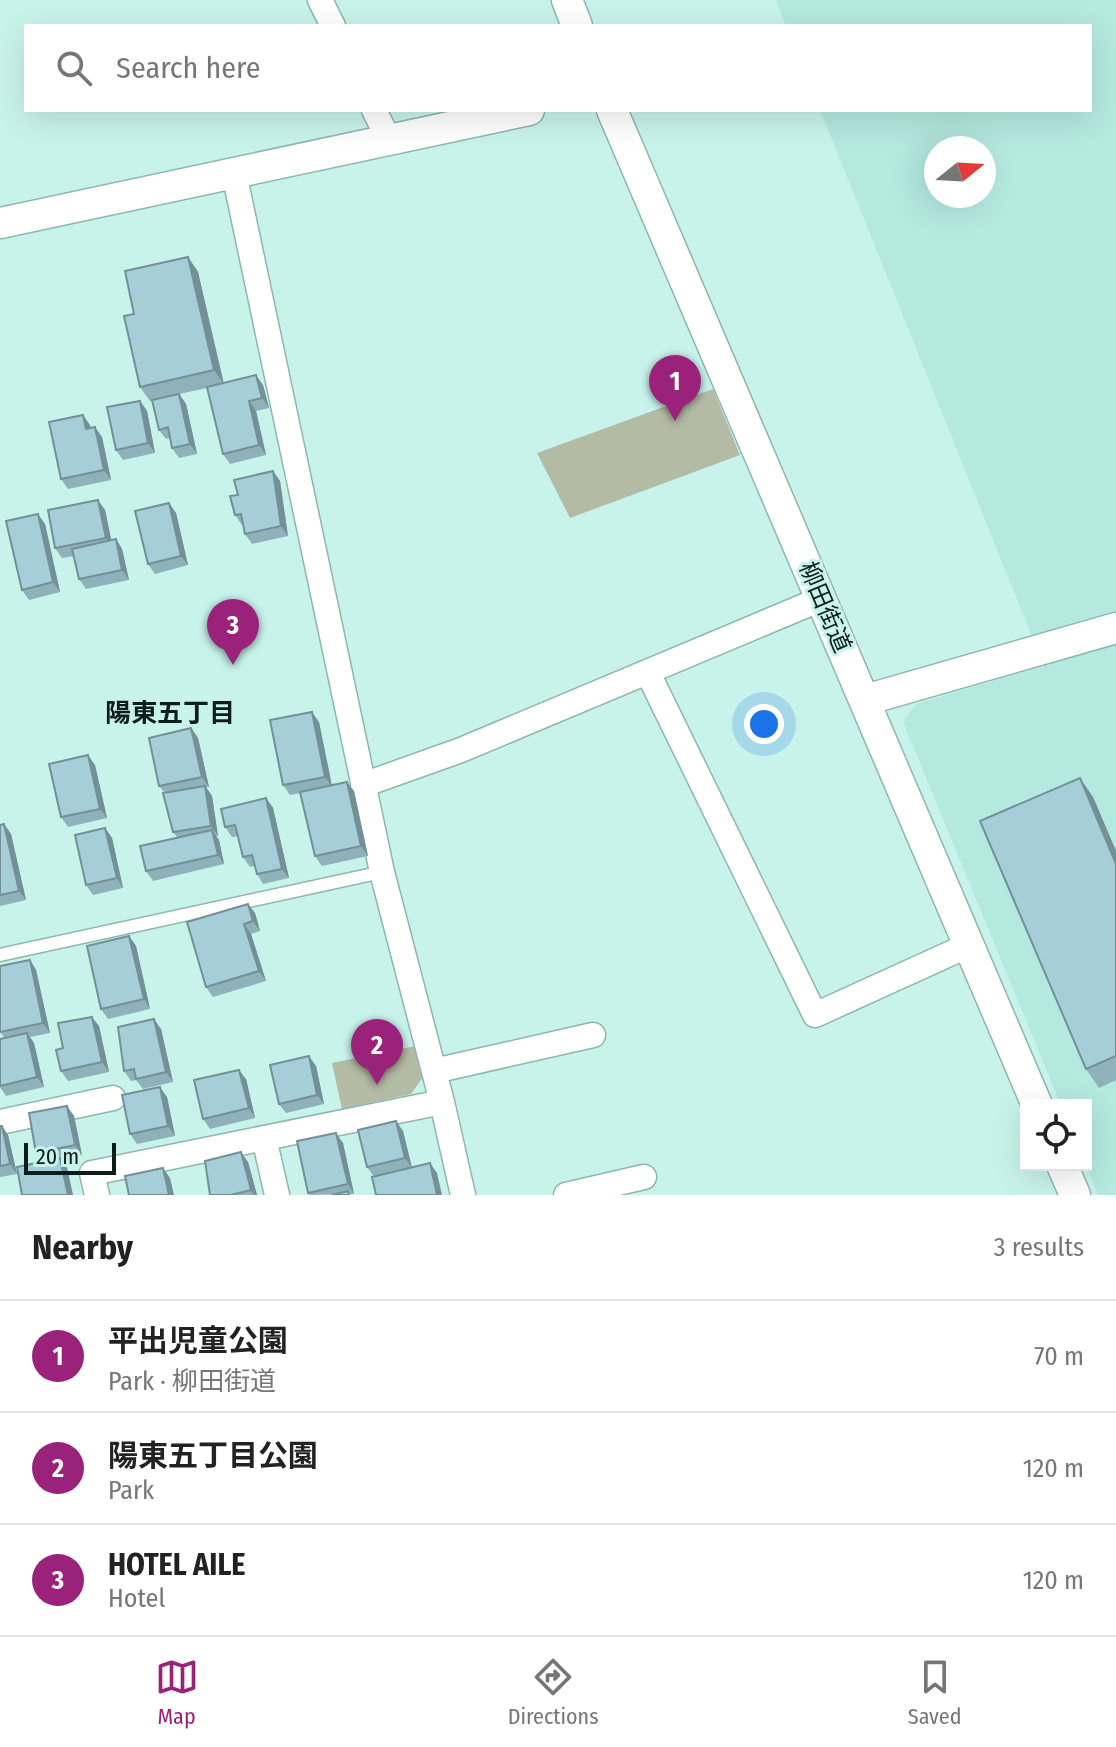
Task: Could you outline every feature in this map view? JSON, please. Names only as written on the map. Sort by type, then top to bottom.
[{"type":"street","points":[[320,0],[332,24]]},
{"type":"street","points":[[567,0],[576,24]]},
{"type":"street","points":[[375,112],[389,140]]},
{"type":"street","points":[[0,223],[520,112]]},
{"type":"street","name":"柳田街道","points":[[613,112],[1034,1099]]},
{"type":"street","points":[[234,173],[382,872],[463,1195]]},
{"type":"street","points":[[363,785],[461,750],[821,599]]},
{"type":"street","points":[[865,700],[1116,628]]},
{"type":"street","points":[[648,673],[815,1015],[969,945]]},
{"type":"street","points":[[434,1071],[593,1035]]},
{"type":"street","points":[[0,1122],[113,1098]]},
{"type":"street","points":[[97,1195],[92,1173],[442,1102]]},
{"type":"street","points":[[264,1138],[277,1195]]},
{"type":"street","points":[[1065,1171],[1075,1195]]},
{"type":"street","points":[[566,1195],[644,1177]]},
{"type":"lane","points":[[0,955],[382,872]]},
{"type":"shaded area","points":[[776,0],[1116,0],[1116,1195],[1098,1195],[1088,1171],[1092,1171],[1092,1099],[1059,1099],[903,722],[916,704],[1044,666],[821,112],[1092,112],[1092,24],[785,24]]},
{"type":"green space","points":[[713,389],[740,455],[570,518],[537,453]]},
{"type":"green space","points":[[416,1046],[423,1077],[411,1094],[342,1109],[332,1063]]},
{"type":"building","points":[[188,257],[214,370],[140,387],[124,316],[134,314],[125,271]]},
{"type":"building","points":[[256,375],[262,398],[249,401],[259,445],[223,454],[207,387]]},
{"type":"building","points":[[179,394],[190,444],[172,448],[168,427],[159,430],[152,400]]},
{"type":"building","points":[[140,401],[148,443],[116,450],[107,407]]},
{"type":"building","points":[[83,415],[86,429],[95,427],[104,470],[61,479],[49,422]]},
{"type":"building","points":[[273,471],[281,526],[245,534],[241,514],[235,515],[230,496],[238,495],[234,480]]},
{"type":"building","points":[[98,500],[106,538],[55,548],[48,510]]},
{"type":"building","points":[[169,503],[181,556],[148,564],[135,511]]},
{"type":"building","points":[[38,514],[53,582],[22,590],[6,521]]},
{"type":"building","points":[[116,539],[122,570],[79,579],[72,549]]},
{"type":"building","points":[[312,712],[325,777],[283,785],[270,720]]},
{"type":"building","points":[[191,728],[202,777],[159,786],[149,738]]},
{"type":"building","points":[[88,755],[100,809],[61,817],[49,764]]},
{"type":"building","points":[[1080,778],[1116,864],[1116,1056],[1086,1069],[980,821]]},
{"type":"building","points":[[347,782],[361,846],[315,856],[300,792]]},
{"type":"building","points":[[205,786],[211,826],[173,832],[163,793]]},
{"type":"building","points":[[266,798],[282,869],[257,874],[252,855],[243,857],[235,825],[225,827],[221,809]]},
{"type":"building","points":[[4,824],[19,891],[0,895],[0,825]]},
{"type":"building","points":[[105,828],[117,878],[86,885],[75,835]]},
{"type":"building","points":[[212,830],[218,855],[146,871],[140,846]]},
{"type":"building","points":[[248,904],[253,921],[244,924],[259,971],[206,987],[187,922]]},
{"type":"building","points":[[129,936],[144,999],[101,1009],[87,946]]},
{"type":"building","points":[[30,960],[43,1023],[0,1032],[0,966]]},
{"type":"building","points":[[92,1017],[102,1062],[61,1071],[56,1050],[63,1048],[58,1023]]},
{"type":"building","points":[[154,1019],[166,1072],[136,1079],[134,1069],[124,1071],[118,1027]]},
{"type":"building","points":[[27,1033],[37,1077],[0,1086],[0,1039]]},
{"type":"building","points":[[309,1056],[317,1095],[279,1104],[270,1065]]},
{"type":"building","points":[[239,1070],[249,1108],[203,1119],[194,1080]]},
{"type":"building","points":[[160,1087],[168,1126],[130,1134],[122,1095]]},
{"type":"building","points":[[67,1106],[75,1145],[36,1153],[29,1113]]},
{"type":"building","points":[[396,1121],[405,1158],[367,1167],[358,1130]]},
{"type":"building","points":[[0,1126],[10,1164],[0,1166]]},
{"type":"building","points":[[336,1133],[348,1184],[308,1193],[297,1141]]},
{"type":"building","points":[[241,1152],[251,1190],[231,1195],[210,1195],[205,1161]]},
{"type":"building","points":[[60,1158],[68,1195],[22,1195],[17,1167]]},
{"type":"building","points":[[430,1163],[437,1195],[376,1195],[372,1177]]},
{"type":"building","points":[[163,1168],[169,1195],[129,1195],[125,1176]]},
{"type":"place","name":"平出児童公園","points":[[675,421]]},
{"type":"place","name":"HOTEL AILE","points":[[233,665]]},
{"type":"place","name":"陽東五丁目公園","points":[[377,1085]]},
{"type":"district","name":"陽東五丁目","points":[[170,713]]}]
